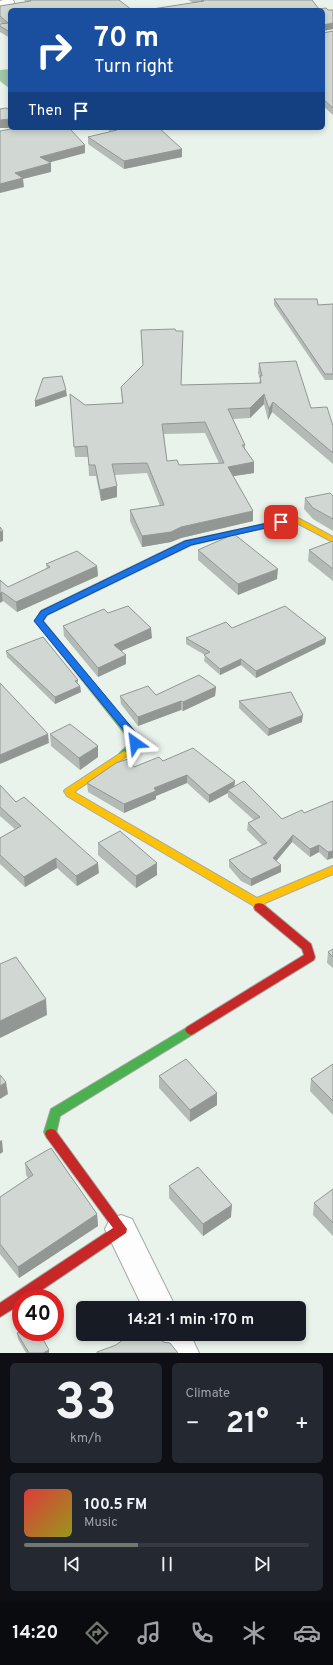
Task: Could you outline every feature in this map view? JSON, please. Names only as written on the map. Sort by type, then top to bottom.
[{"type":"street","points":[[0,5],[9,2],[8,0]]},
{"type":"street","points":[[157,1301],[121,1229],[50,1132],[55,1113],[310,957],[307,947],[259,908],[259,904],[70,794],[69,791],[130,750],[135,743],[134,738],[38,621],[44,613],[188,543],[296,519],[333,540]]},
{"type":"street","points":[[259,904],[261,901],[333,870]]},
{"type":"street","points":[[0,1311],[121,1229]]},
{"type":"street","points":[[176,1341],[182,1353]]},
{"type":"shaded area","points":[[8,69],[8,87],[0,81],[0,70]]},
{"type":"building","points":[[30,0],[119,0],[129,8],[8,8],[8,23],[0,16],[0,6],[31,1]]},
{"type":"building","points":[[201,0],[312,0],[318,8],[159,8],[204,1]]},
{"type":"building","points":[[325,8],[333,10],[333,23],[325,25]]},
{"type":"building","points":[[8,23],[8,31],[0,26],[0,24]]},
{"type":"building","points":[[333,31],[333,108],[325,101],[325,33]]},
{"type":"building","points":[[0,109],[8,109],[8,119],[0,120]]},
{"type":"building","points":[[8,130],[71,130],[85,145],[40,157],[51,163],[15,173],[23,178],[0,184],[0,131]]},
{"type":"building","points":[[117,130],[161,130],[182,149],[124,161],[88,137]]},
{"type":"building","points":[[274,299],[317,299],[318,305],[333,304],[333,374],[325,374]]},
{"type":"building","points":[[175,329],[176,331],[183,331],[181,385],[261,383],[260,376],[262,376],[259,363],[296,361],[311,408],[327,407],[333,426],[333,453],[273,402],[269,409],[264,394],[250,408],[228,409],[245,445],[242,445],[254,462],[228,467],[253,511],[181,527],[171,532],[142,536],[130,510],[164,505],[147,463],[112,464],[117,486],[100,490],[95,465],[89,465],[87,446],[74,447],[70,394],[85,405],[123,403],[121,387],[143,365],[141,330]],"holes":[[[205,422],[224,463],[179,465],[177,460],[167,461],[162,424]]]},
{"type":"building","points":[[62,376],[66,390],[35,401],[43,378]]},
{"type":"building","points":[[330,493],[333,496],[333,519],[313,508],[305,498]]},
{"type":"building","points":[[234,534],[278,569],[238,584],[198,550]]},
{"type":"building","points":[[333,541],[333,569],[309,550]]},
{"type":"building","points":[[77,551],[97,566],[16,602],[2,592],[0,593],[0,580],[8,587],[50,567],[46,564]]},
{"type":"building","points":[[128,606],[151,628],[114,645],[126,655],[98,668],[63,626],[104,609],[108,613]]},
{"type":"building","points":[[285,606],[326,638],[256,671],[241,659],[220,669],[204,655],[210,652],[186,638],[226,622],[232,628]]},
{"type":"building","points":[[43,637],[78,680],[75,681],[80,686],[55,697],[6,651]]},
{"type":"building","points":[[199,675],[216,687],[183,702],[181,701],[138,717],[120,696],[148,686],[156,695]]},
{"type":"building","points":[[0,683],[48,734],[0,755]]},
{"type":"building","points":[[291,692],[303,715],[269,729],[239,701]]},
{"type":"building","points":[[70,724],[98,746],[79,758],[50,734]]},
{"type":"building","points":[[193,748],[235,781],[209,795],[187,775],[154,788],[156,791],[124,804],[87,783],[116,763],[128,759],[134,767],[159,757],[163,761]]},
{"type":"building","points":[[244,781],[282,819],[302,810],[304,813],[333,801],[333,851],[328,852],[319,845],[310,849],[293,835],[273,858],[281,865],[251,879],[242,873],[229,860],[267,843],[248,823],[260,817],[228,790]]},
{"type":"building","points":[[0,785],[16,802],[24,797],[98,863],[76,876],[56,858],[24,877],[0,855],[0,838],[21,826],[0,807]]},
{"type":"building","points":[[120,831],[157,863],[136,876],[98,843]]},
{"type":"building","points":[[333,949],[333,957],[328,952]]},
{"type":"building","points":[[16,957],[46,999],[0,1021],[0,964]]},
{"type":"building","points":[[186,1059],[217,1093],[190,1110],[159,1076]]},
{"type":"building","points":[[333,1064],[333,1101],[311,1079]]},
{"type":"building","points":[[0,1075],[6,1082],[0,1086]]},
{"type":"building","points":[[51,1148],[97,1214],[18,1267],[0,1244],[0,1197],[33,1175],[25,1163]]},
{"type":"building","points":[[198,1167],[232,1205],[203,1224],[169,1186]]},
{"type":"building","points":[[333,1189],[333,1223],[314,1203]]},
{"type":"building","points":[[22,1341],[44,1341],[49,1350],[43,1353],[29,1353]]},
{"type":"building","points":[[121,1341],[162,1341],[170,1343],[178,1353],[97,1353]]},
{"type":"traffic: fast","points":[[124,754],[130,750],[135,743],[134,738],[39,621],[44,613],[188,543],[232,533]]},
{"type":"traffic: fast","points":[[51,1134],[50,1132],[55,1113],[191,1030]]},
{"type":"traffic: slow","points":[[232,533],[296,519],[333,540]]},
{"type":"traffic: slow","points":[[124,754],[69,791],[70,794],[259,904]]},
{"type":"traffic: slow","points":[[259,907],[261,901],[333,870]]},
{"type":"traffic: jam","points":[[191,1030],[310,957],[307,947],[259,907]]},
{"type":"traffic: jam","points":[[0,1311],[121,1229],[51,1134]]},
{"type":"route","points":[[135,743],[134,738],[38,621],[44,613],[188,543],[281,522]]}]
